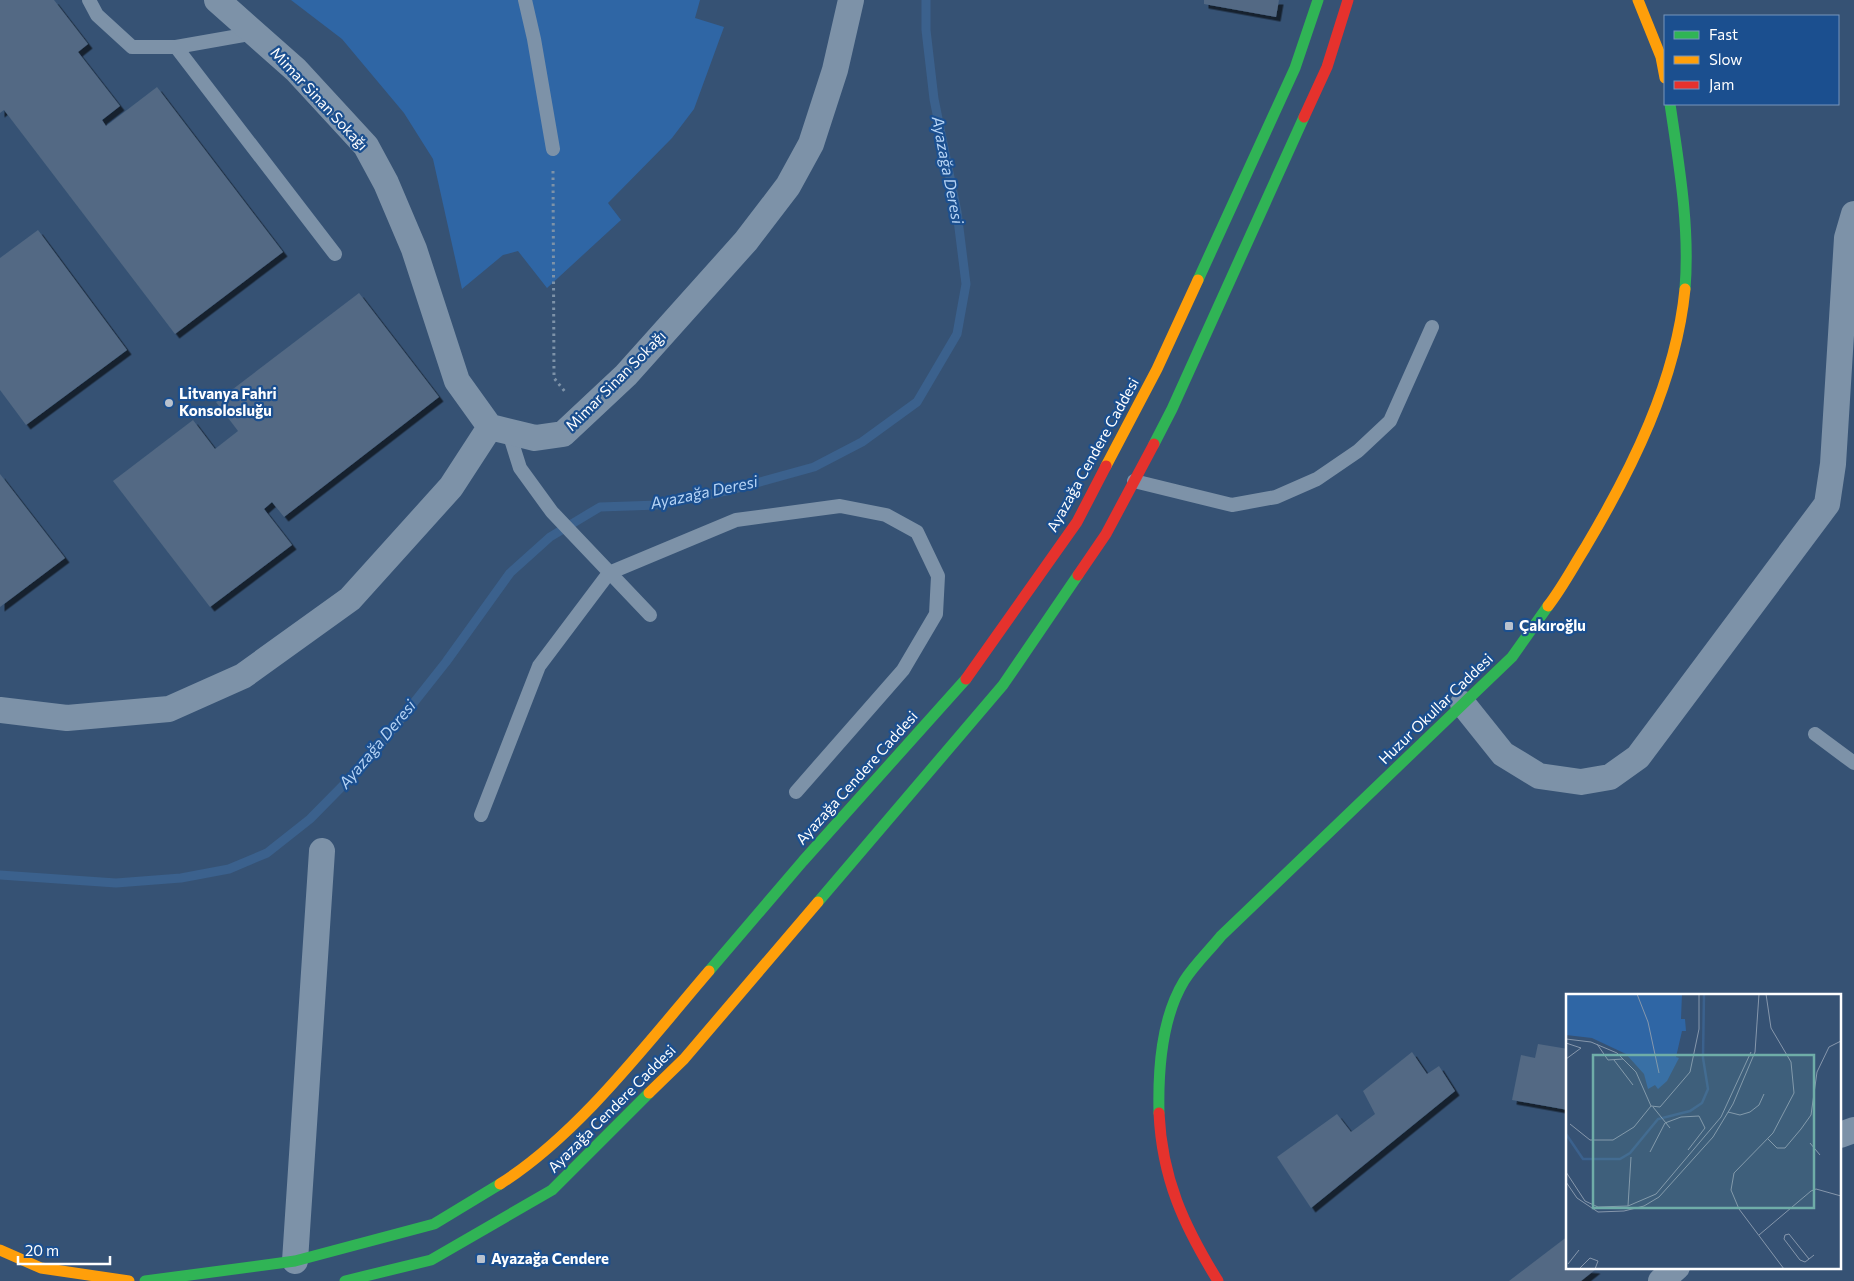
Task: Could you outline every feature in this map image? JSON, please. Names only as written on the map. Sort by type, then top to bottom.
[{"type":"main road","name":"Ayazağa Cendere Caddesi","points":[[145,1281],[295,1261],[434,1224],[528,1166],[607,1090],[803,861],[972,672],[1077,522],[1157,369],[1295,68],[1318,0]]},
{"type":"main road","name":"Ayazağa Cendere Caddesi","points":[[345,1281],[431,1260],[552,1190],[684,1059],[1003,685],[1106,534],[1172,409],[1328,67],[1348,0]]},
{"type":"main road","points":[[1638,0],[1661,57],[1664,73]]},
{"type":"main road","name":"Huzur Okullar Caddesi","points":[[1218,1281],[1194,1245],[1179,1213],[1164,1168],[1159,1130],[1159,1095],[1162,1045],[1169,1016],[1182,985],[1221,936],[1512,657],[1555,597],[1606,512],[1643,438],[1670,364],[1682,318],[1687,263],[1683,196],[1670,105]]},
{"type":"main road","points":[[0,1250],[41,1268],[129,1281]]},
{"type":"street","name":"Mimar Sinan Sokağı","points":[[217,0],[257,33],[296,70],[366,146],[386,183],[414,249],[457,381],[499,430],[535,438],[563,434],[626,375],[726,264],[788,186],[811,144],[835,70],[851,0]]},
{"type":"street","points":[[1463,704],[1503,754],[1539,776],[1581,782],[1610,778],[1638,757],[1827,504],[1833,464],[1847,238],[1854,214]]},
{"type":"street","points":[[0,710],[67,718],[169,708],[243,676],[350,599],[451,487],[499,430]]},
{"type":"street","points":[[295,1261],[322,851]]},
{"type":"street","points":[[1842,1134],[1854,1130]]},
{"type":"street","points":[[1661,1281],[1676,1268]]},
{"type":"lane","points":[[89,0],[98,15],[132,47],[176,47],[257,33]]},
{"type":"lane","points":[[525,0],[534,39],[552,149]]},
{"type":"lane","points":[[176,47],[335,254]]},
{"type":"lane","points":[[1134,481],[1232,505],[1276,496],[1317,479],[1358,451],[1390,421],[1432,327]]},
{"type":"lane","points":[[499,430],[520,468],[552,512],[650,614]]},
{"type":"lane","points":[[481,815],[539,666],[609,573],[736,520],[840,506],[886,515],[917,532],[938,576],[936,614],[903,670],[796,792]]},
{"type":"lane","points":[[1815,734],[1854,763]]},
{"type":"path","points":[[552,149],[555,253],[554,378],[584,415]]},
{"type":"shaded area","points":[[291,0],[700,0],[695,18],[724,27],[694,109],[672,138],[608,203],[621,220],[547,288],[518,251],[503,255],[462,289],[433,159],[404,113],[342,39]]},
{"type":"building","points":[[0,0],[54,0],[88,44],[78,52],[120,106],[102,120],[106,126],[157,87],[283,252],[175,334],[4,110],[0,113]]},
{"type":"building","points":[[1204,0],[1279,0],[1276,17],[1204,4]]},
{"type":"building","points":[[38,230],[127,350],[26,425],[0,390],[0,258]]},
{"type":"building","points":[[359,293],[439,397],[284,517],[272,502],[264,509],[292,545],[210,607],[113,481],[193,420],[215,449],[238,431],[216,402]]},
{"type":"building","points":[[0,474],[65,558],[0,607]]},
{"type":"building","points":[[1538,1044],[1566,1049],[1566,1110],[1512,1100],[1521,1055],[1535,1058]]},
{"type":"building","points":[[1412,1052],[1427,1074],[1439,1066],[1455,1091],[1311,1208],[1277,1157],[1337,1114],[1351,1132],[1375,1114],[1363,1091]]},
{"type":"building","points":[[1566,1238],[1566,1268],[1596,1269],[1581,1281],[1509,1281]]},
{"type":"waterway","name":"Ayazağa Deresi","points":[[0,875],[116,883],[181,878],[229,869],[267,853],[310,819],[370,758],[446,662],[510,573],[550,537],[600,507],[658,505],[731,490],[814,467],[862,442],[917,402],[957,334],[966,284],[957,212],[934,99],[926,30],[926,0]]},
{"type":"traffic: fast","points":[[1198,280],[1295,68],[1318,0]]},
{"type":"traffic: fast","points":[[1670,105],[1685,219],[1685,289]]},
{"type":"traffic: fast","points":[[1154,444],[1172,409],[1304,117]]},
{"type":"traffic: fast","points":[[818,902],[1003,685],[1078,575]]},
{"type":"traffic: fast","points":[[1159,1113],[1162,1045],[1176,996],[1192,969],[1221,936],[1512,657],[1548,606]]},
{"type":"traffic: fast","points":[[709,971],[803,861],[966,679]]},
{"type":"traffic: fast","points":[[345,1281],[431,1260],[552,1190],[649,1093]]},
{"type":"traffic: fast","points":[[145,1281],[295,1261],[434,1224],[500,1184]]},
{"type":"traffic: slow","points":[[1638,0],[1661,57],[1664,73]]},
{"type":"traffic: slow","points":[[1106,466],[1157,369],[1198,280]]},
{"type":"traffic: slow","points":[[1548,606],[1585,548],[1635,456],[1662,391],[1680,323],[1685,289]]},
{"type":"traffic: slow","points":[[649,1093],[684,1059],[818,902]]},
{"type":"traffic: slow","points":[[500,1184],[557,1140],[585,1113],[637,1056],[709,971]]},
{"type":"traffic: slow","points":[[0,1250],[41,1268],[129,1281]]},
{"type":"traffic: jam","points":[[1304,117],[1327,67],[1348,0]]},
{"type":"traffic: jam","points":[[1078,575],[1106,534],[1154,444]]},
{"type":"traffic: jam","points":[[966,679],[1077,522],[1106,466]]},
{"type":"traffic: jam","points":[[1159,1113],[1165,1159],[1177,1201],[1195,1241],[1218,1281]]},
{"type":"place","name":"Litvanya Fahri Konsolosluğu","points":[[169,403]]},
{"type":"place","name":"Çakıroğlu","points":[[1509,626]]},
{"type":"place","name":"Ayazağa Cendere","points":[[481,1259]]}]
